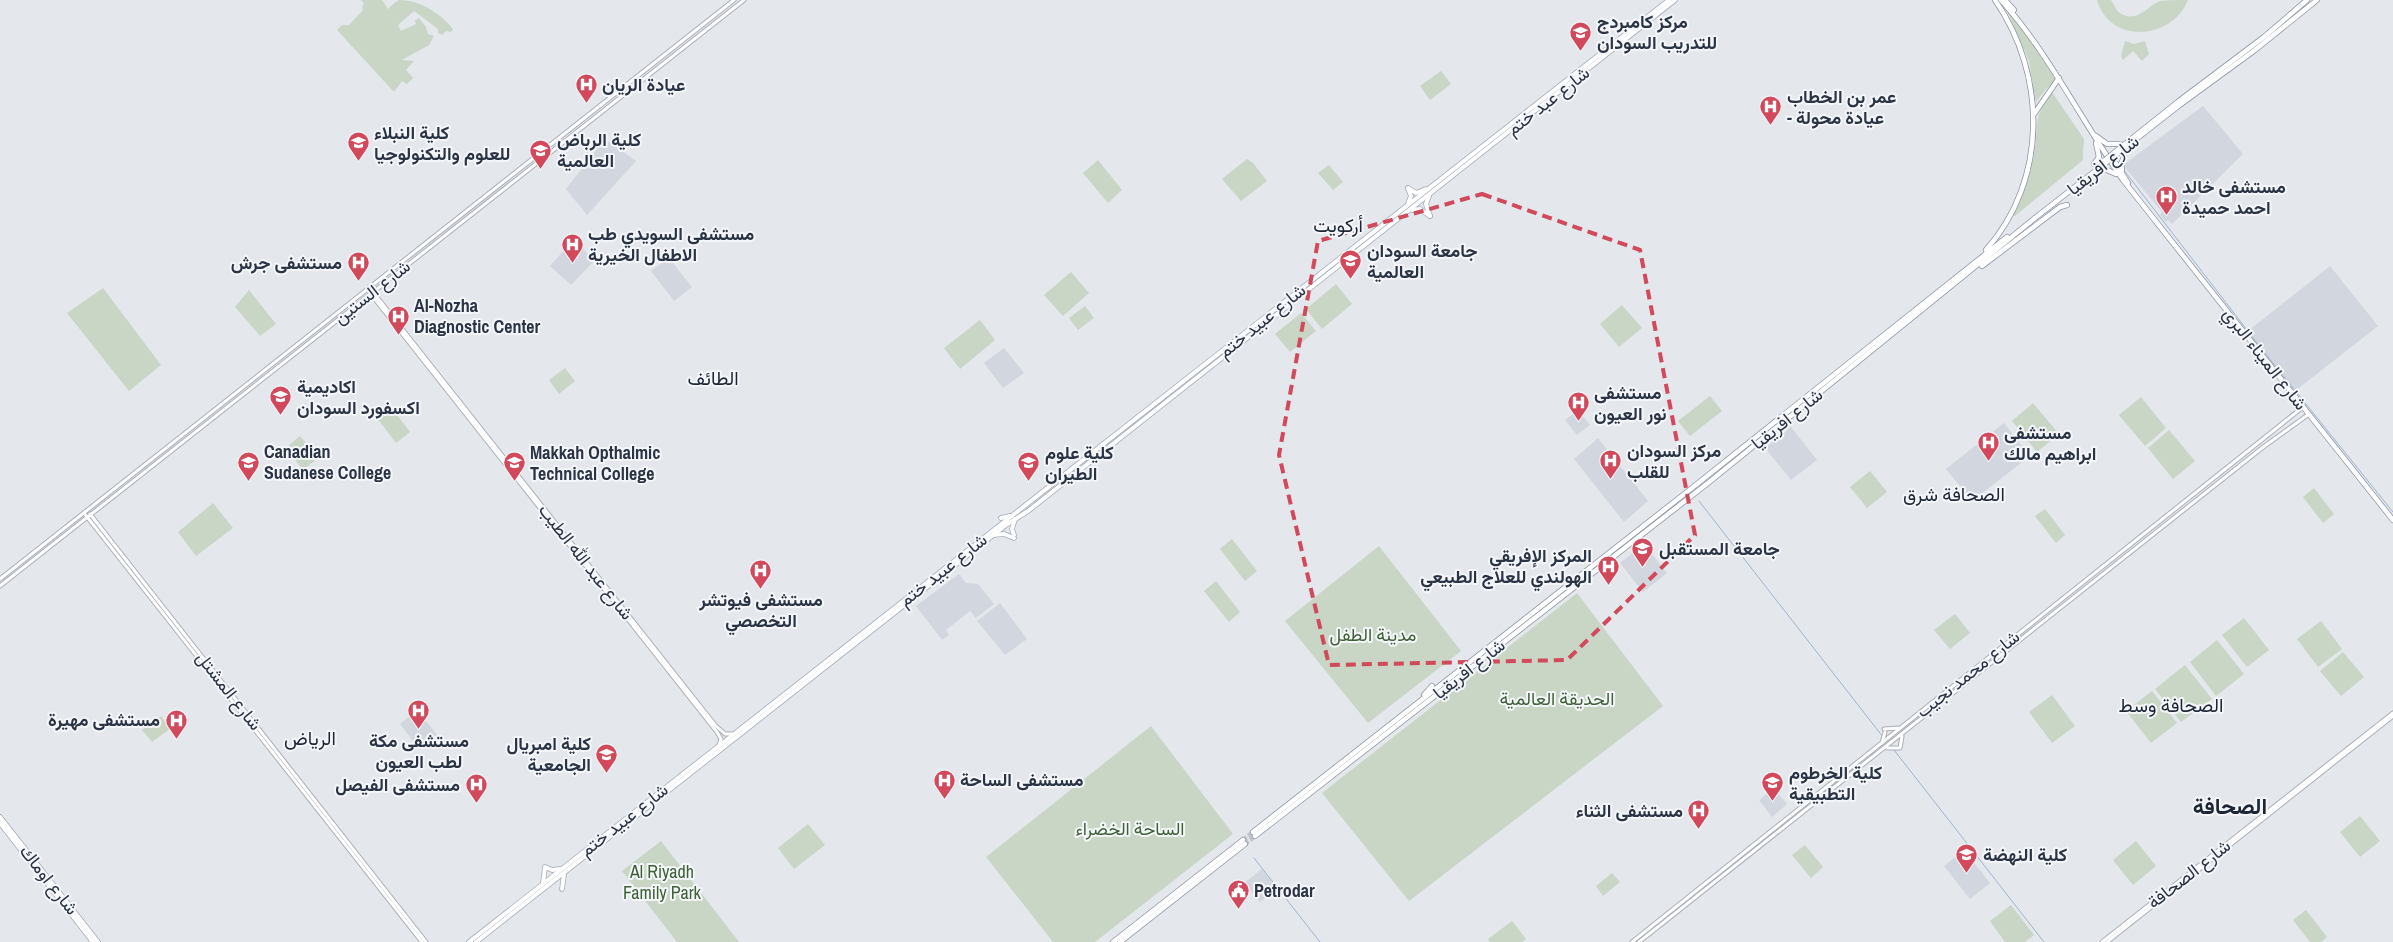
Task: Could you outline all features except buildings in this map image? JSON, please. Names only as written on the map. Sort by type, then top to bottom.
[{"type":"highway","points":[[1986,250],[2000,235],[2022,191],[2031,156],[2034,114],[2031,83],[2023,53],[2012,27],[1995,0]]},
{"type":"highway","points":[[2001,0],[2033,39],[2124,179]]},
{"type":"highway","points":[[2005,0],[2047,54],[2095,137],[2099,157],[2094,164]]},
{"type":"highway","name":"شارع افريقيا","points":[[1813,395],[1902,322],[2180,102],[2250,49],[2296,7],[2307,0]]},
{"type":"highway","name":"شارع افريقيا","points":[[2180,102],[2238,63],[2303,14],[2317,0]]},
{"type":"highway","points":[[2242,49],[2250,49]]},
{"type":"highway","points":[[2234,70],[2238,63]]},
{"type":"highway","points":[[2034,114],[2059,78]]},
{"type":"highway","points":[[2095,137],[2108,144],[2120,144]]},
{"type":"highway","points":[[2124,157],[2121,167],[2124,179]]},
{"type":"highway","points":[[2107,170],[2113,171],[2124,179]]},
{"type":"highway","name":"شارع الميناء البري","points":[[2124,179],[2393,520]]},
{"type":"highway","points":[[1972,271],[2008,248],[2060,208],[2067,205]]},
{"type":"highway","name":"شارع افريقيا","points":[[1806,400],[1738,458],[1603,567],[1555,598],[1546,602],[1254,834],[1552,604],[1555,598],[1615,548],[1753,440],[1806,400],[1813,395],[1883,342],[1972,271],[2035,217]]},
{"type":"highway","points":[[1902,322],[1904,314]]},
{"type":"highway","points":[[1881,349],[1883,342]]},
{"type":"highway","points":[[1745,441],[1753,440]]},
{"type":"highway","points":[[1737,464],[1738,458]]},
{"type":"highway","points":[[1615,548],[1623,536]]},
{"type":"highway","points":[[1546,602],[1552,604]]},
{"type":"highway","points":[[1498,634],[1509,631]]},
{"type":"highway","points":[[1484,657],[1494,655]]},
{"type":"highway","points":[[1417,703],[1432,686]]},
{"type":"highway","points":[[1113,942],[1244,842]]},
{"type":"highway","points":[[1120,942],[1169,900]]},
{"type":"main road","name":"شارع الستين","points":[[0,579],[734,0]]},
{"type":"main road","name":"شارع الستين","points":[[0,586],[744,0]]},
{"type":"main road","name":"شارع عبد ختم","points":[[1579,74],[1669,0]]},
{"type":"main road","name":"شارع عبد ختم","points":[[1418,200],[1432,186],[1675,0]]},
{"type":"main road","name":"شارع عبد ختم","points":[[1418,200],[1430,194],[1570,81]]},
{"type":"main road","points":[[1430,194],[1426,204],[1430,216],[1420,209],[1408,209],[1411,198],[1408,188],[1416,193],[1432,186]]},
{"type":"main road","name":"شارع عبيد ختم","points":[[476,942],[734,734],[1418,200]]},
{"type":"main road","name":"شارع عبيد ختم","points":[[690,771],[1408,209]]},
{"type":"main road","name":"شارع عبد الله الطيب","points":[[368,288],[718,732],[721,739],[719,746]]},
{"type":"main road","points":[[285,354],[288,358]]},
{"type":"main road","name":"شارع محمد نجيب","points":[[1632,942],[1879,747],[1936,698],[2304,407]]},
{"type":"main road","points":[[2293,414],[2298,421]]},
{"type":"main road","name":"شارع محمد نجيب","points":[[1639,942],[2309,414]]},
{"type":"main road","points":[[141,468],[144,472]]},
{"type":"main road","name":"شارع عبد الله الطيب","points":[[526,488],[715,725],[725,734],[734,734]]},
{"type":"main road","name":"شارع المشتل","points":[[88,510],[89,515],[422,942]]},
{"type":"main road","name":"شارع المشتل","points":[[84,513],[89,515],[426,942]]},
{"type":"main road","points":[[993,535],[1004,534],[1014,537],[1012,529],[1013,517],[1001,518]]},
{"type":"main road","name":"شارع الصحافة","points":[[2102,942],[2393,714]]},
{"type":"main road","name":"شارع الصحافة","points":[[2107,942],[2393,714]]},
{"type":"main road","points":[[1879,747],[1885,730],[1903,727]]},
{"type":"main road","points":[[1882,751],[1890,747],[1899,748],[1904,733]]},
{"type":"main road","name":"شارع اوماك","points":[[0,817],[98,942]]},
{"type":"main road","name":"شارع اوماك","points":[[0,823],[93,942]]},
{"type":"main road","points":[[543,884],[545,867],[563,871],[562,889]]},
{"type":"main road","name":"شارع عبيد ختم","points":[[469,942],[543,884],[563,871]]},
{"type":"highlighted area","points":[[1482,194],[1640,250],[1695,535],[1567,660],[1329,665],[1279,455],[1318,241]]},
{"type":"shaded area","points":[[2203,106],[2243,154],[2172,224],[2168,220],[2166,222],[2160,215],[2162,212],[2123,165]]},
{"type":"shaded area","points":[[605,139],[636,161],[587,215],[566,189]]},
{"type":"shaded area","name":"مستشفى السويدي طب الاطفال الخيرية","points":[[573,240],[595,260],[571,285],[550,266]]},
{"type":"shaded area","points":[[669,258],[692,287],[674,301],[651,271]]},
{"type":"shaded area","points":[[2330,266],[2378,326],[2295,391],[2248,331]]},
{"type":"shaded area","points":[[1004,348],[1024,373],[1003,388],[984,363]]},
{"type":"shaded area","name":"مستشفى نور العيون","points":[[1578,410],[1590,425],[1577,435],[1565,420]]},
{"type":"shaded area","name":"مستشفى ابراهيم مالك","points":[[2004,423],[2030,456],[1972,501],[1946,469]]},
{"type":"shaded area","points":[[1791,427],[1817,460],[1791,480],[1765,448]]},
{"type":"shaded area","name":"مركز السودان للقلب","points":[[1598,438],[1648,501],[1624,522],[1574,459]]},
{"type":"shaded area","name":"جامعة المستقبل","points":[[1644,544],[1667,573],[1643,592],[1620,563]]},
{"type":"shaded area","points":[[959,574],[966,583],[978,584],[994,604],[976,618],[970,611],[946,630],[949,635],[942,640],[916,606]]},
{"type":"shaded area","points":[[1000,603],[1027,639],[1005,655],[977,621]]},
{"type":"shaded area","name":"مستشفى مكة لطب العيون","points":[[417,710],[438,736],[420,750],[400,724]]},
{"type":"shaded area","name":"كلية الخرطوم التطبيقية","points":[[1774,788],[1787,804],[1772,817],[1759,800]]},
{"type":"shaded area","name":"كلية النهضة","points":[[1964,850],[1990,883],[1970,899],[1944,866]]},
{"type":"shaded area","points":[[1262,869],[1277,889],[1260,902],[1244,883]]},
{"type":"green space","points":[[361,0],[382,0],[388,9],[400,0],[423,5],[437,14],[453,29],[451,32],[446,31],[442,35],[438,33],[438,29],[414,11],[398,25],[401,31],[416,24],[415,20],[419,18],[426,27],[428,34],[434,36],[429,45],[402,60],[414,61],[406,70],[413,78],[407,84],[402,81],[394,92],[337,30],[342,25],[349,25],[363,10],[362,6],[364,4]]},
{"type":"green space","points":[[2097,0],[2111,0],[2118,12],[2130,17],[2140,14],[2160,1],[2188,0],[2180,13],[2169,23],[2156,29],[2141,32],[2127,30],[2114,25],[2104,15]]},
{"type":"green space","points":[[2007,11],[2032,41],[2056,80],[2036,102],[2029,61]]},
{"type":"green space","points":[[2125,41],[2134,44],[2145,41],[2149,54],[2142,61],[2133,51],[2123,60],[2121,56]]},
{"type":"green space","points":[[1441,71],[1451,84],[1430,100],[1420,86]]},
{"type":"green space","points":[[2052,92],[2084,139],[2083,160],[2015,216],[2013,215],[2026,186],[2032,163],[2037,122],[2041,108]]},
{"type":"green space","points":[[1247,159],[1253,163],[1267,181],[1241,201],[1222,179]]},
{"type":"green space","points":[[1098,160],[1122,190],[1108,203],[1083,173]]},
{"type":"green space","points":[[1329,165],[1343,182],[1333,190],[1318,173]]},
{"type":"green space","points":[[1071,272],[1089,293],[1063,316],[1044,295]]},
{"type":"green space","points":[[1336,284],[1352,304],[1322,329],[1306,309]]},
{"type":"green space","points":[[103,288],[161,365],[129,391],[67,313]]},
{"type":"green space","points":[[249,290],[276,324],[260,336],[235,307]]},
{"type":"green space","points":[[1622,305],[1642,328],[1619,347],[1600,324]]},
{"type":"green space","points":[[1085,306],[1094,318],[1078,330],[1069,318]]},
{"type":"green space","points":[[1301,313],[1316,331],[1290,352],[1275,334]]},
{"type":"green space","points":[[980,320],[995,340],[960,369],[944,348]]},
{"type":"green space","points":[[565,368],[575,381],[559,394],[549,380]]},
{"type":"green space","points":[[1710,396],[1722,411],[1690,436],[1678,421]]},
{"type":"green space","points":[[2141,397],[2166,428],[2145,446],[2119,415]]},
{"type":"green space","points":[[2033,403],[2059,434],[2037,452],[2012,421]]},
{"type":"green space","points":[[391,407],[410,432],[396,443],[377,418]]},
{"type":"green space","points":[[2169,430],[2195,461],[2173,479],[2148,448]]},
{"type":"green space","points":[[300,436],[318,458],[303,470],[286,448]]},
{"type":"green space","points":[[1870,471],[1887,492],[1867,508],[1850,487]]},
{"type":"green space","points":[[2314,488],[2334,514],[2323,523],[2303,497]]},
{"type":"green space","points":[[213,503],[233,528],[196,556],[178,532]]},
{"type":"green space","points":[[2045,509],[2065,535],[2056,543],[2035,516]]},
{"type":"green space","points":[[1232,539],[1257,571],[1245,581],[1220,549]]},
{"type":"green space","name":"مدينة الطفل","points":[[1379,546],[1461,651],[1368,723],[1285,621]]},
{"type":"green space","points":[[1216,581],[1240,612],[1229,622],[1204,591]]},
{"type":"green space","name":"الحديقة العالمية","points":[[1577,593],[1663,706],[1409,901],[1322,793]]},
{"type":"green space","points":[[1955,614],[1970,633],[1950,649],[1934,630]]},
{"type":"green space","points":[[2244,618],[2269,650],[2247,667],[2222,635]]},
{"type":"green space","points":[[2321,621],[2342,649],[2318,667],[2297,639]]},
{"type":"green space","points":[[2217,640],[2244,674],[2216,696],[2190,662]]},
{"type":"green space","points":[[2343,652],[2364,677],[2341,696],[2320,671]]},
{"type":"green space","points":[[2185,665],[2212,699],[2181,722],[2155,689]]},
{"type":"green space","points":[[2152,691],[2177,723],[2151,743],[2126,711]]},
{"type":"green space","points":[[2052,695],[2075,726],[2052,743],[2029,712]]},
{"type":"green space","points":[[161,716],[170,729],[152,742],[142,730]]},
{"type":"green space","name":"الساحة الخضراء","points":[[1151,726],[1233,834],[1095,942],[1053,942],[986,857]]},
{"type":"green space","points":[[2360,816],[2380,841],[2360,857],[2340,832]]},
{"type":"green space","points":[[808,824],[825,845],[794,869],[778,848]]},
{"type":"green space","name":"Al Riyadh Family Park","points":[[661,841],[739,942],[677,942],[622,871]]},
{"type":"green space","points":[[2136,841],[2156,866],[2133,885],[2113,860]]},
{"type":"green space","points":[[1805,845],[1823,867],[1811,878],[1792,855]]},
{"type":"green space","points":[[1612,873],[1620,882],[1603,896],[1596,886]]},
{"type":"green space","points":[[2011,905],[2034,935],[2025,942],[2005,942],[1990,921]]},
{"type":"green space","points":[[2306,910],[2327,937],[2321,942],[2310,942],[2293,920]]},
{"type":"green space","points":[[1512,921],[1526,939],[1522,942],[1490,942],[1488,939]]},
{"type":"waterway","points":[[2123,169],[2264,352],[2393,512]]},
{"type":"waterway","points":[[1699,501],[1883,737]]},
{"type":"waterway","points":[[1894,750],[2044,942]]},
{"type":"waterway","points":[[1254,858],[1320,942]]},
{"type":"tunnel","points":[[1243,840],[1253,832]]},
{"type":"tunnel","points":[[1245,844],[1255,836]]},
{"type":"place","name":"مركز كامبردج للتدريب السودان","points":[[1581,51]]},
{"type":"place","name":"عيادة الريان","points":[[586,104]]},
{"type":"place","name":"عمر بن الخطاب - عيادة محولة","points":[[1771,126]]},
{"type":"place","name":"كلية النبلاء للعلوم والتكنولوجيا","points":[[358,162]]},
{"type":"place","name":"كلية الرباض العالمية","points":[[541,169]]},
{"type":"place","name":"مستشفى خالد احمد حميدة","points":[[2166,216]]},
{"type":"place","name":"مستشفى السويدي طب الاطفال الخيرية","points":[[572,263]]},
{"type":"place","name":"جامعة السودان العالمية","points":[[1351,280]]},
{"type":"place","name":"مستشفى جرش","points":[[358,282]]},
{"type":"place","name":"Al-Nozha Diagnostic Center","points":[[398,335]]},
{"type":"place","name":"اكاديمية اكسفورد السودان","points":[[281,416]]},
{"type":"place","name":"مستشفى نور العيون","points":[[1578,422]]},
{"type":"place","name":"مستشفى ابراهيم مالك","points":[[1988,462]]},
{"type":"place","name":"مركز السودان للقلب","points":[[1611,480]]},
{"type":"place","name":"Canadian Sudanese College","points":[[248,481]]},
{"type":"place","name":"Makkah Opthalmic Technical College","points":[[514,482]]},
{"type":"place","name":"كلية علوم الطيران","points":[[1029,482]]},
{"type":"place","name":"جامعة المستقبل","points":[[1643,568]]},
{"type":"place","name":"المركز الإفريقي الهولندي للعلاج الطبيعي","points":[[1608,585]]},
{"type":"place","name":"مستشفى فيوتشر التخصصي","points":[[761,589]]},
{"type":"place","name":"مستشفى مكة لطب العيون","points":[[419,730]]},
{"type":"place","name":"مستشفى مهيرة","points":[[176,739]]},
{"type":"place","name":"كلية امبريال الجامعية","points":[[607,773]]},
{"type":"place","name":"مستشفى الساحة","points":[[944,799]]},
{"type":"place","name":"كلية الخرطوم التطبيقية","points":[[1773,802]]},
{"type":"place","name":"مستشفى الفيصل","points":[[476,804]]},
{"type":"place","name":"مستشفى الثناء","points":[[1699,830]]},
{"type":"place","name":"كلية النهضة","points":[[1967,874]]},
{"type":"place","name":"Petrodar","points":[[1238,910]]},
{"type":"district","name":"أركويت","points":[[1338,225]]},
{"type":"district","name":"الطائف","points":[[713,378]]},
{"type":"district","name":"الصحافة شرق","points":[[1954,494]]},
{"type":"district","name":"الصحافة وسط","points":[[2171,705]]},
{"type":"district","name":"الرياض","points":[[310,738]]},
{"type":"district","name":"الصحافة","points":[[2230,806]]}]
